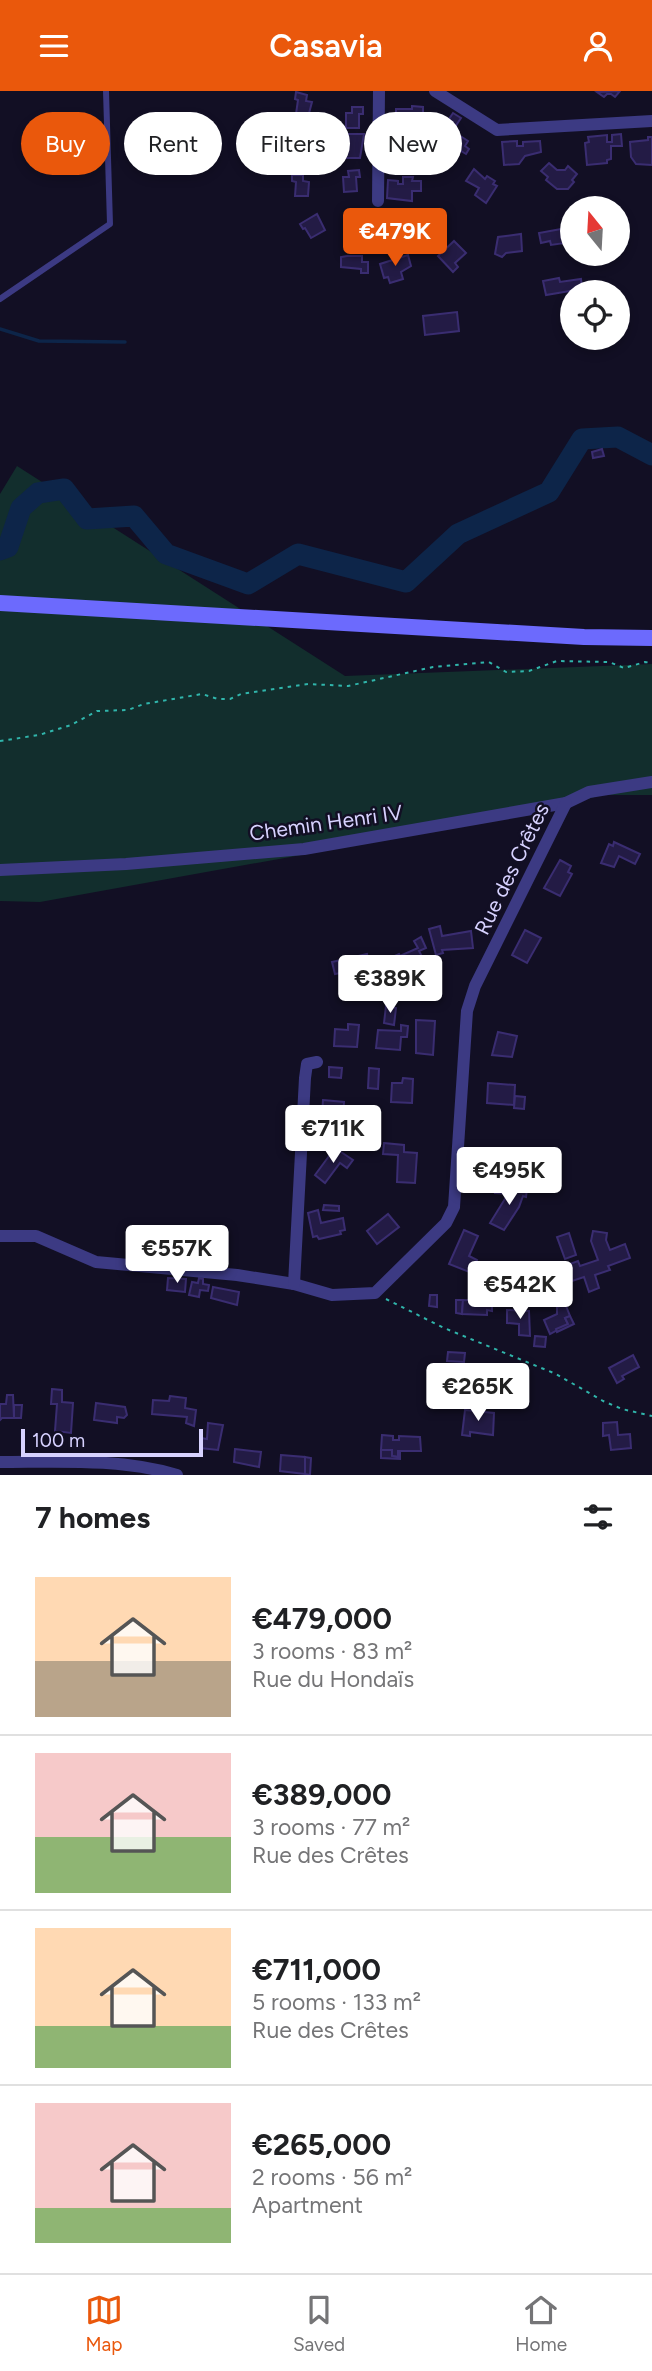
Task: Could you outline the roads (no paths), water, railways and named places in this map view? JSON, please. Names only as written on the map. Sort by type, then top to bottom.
[{"type":"main road","points":[[0,603],[584,637],[652,638]]},
{"type":"main road","points":[[584,637],[652,648]]},
{"type":"street","points":[[378,201],[379,91]]},
{"type":"street","points":[[435,91],[497,130],[652,121]]},
{"type":"street","name":"Chemin Henri IV","points":[[0,870],[126,864],[304,849],[566,803],[589,792],[652,782]]},
{"type":"street","name":"Rue des Crêtes","points":[[294,1284],[332,1295],[375,1293],[446,1223],[454,1207],[467,1011],[475,986],[566,803]]},
{"type":"street","points":[[0,1235],[36,1236],[96,1262],[237,1275],[294,1284],[304,1078],[307,1064],[317,1062]]},
{"type":"street","points":[[0,1462],[90,1462],[143,1467],[177,1475]]},
{"type":"lane","points":[[0,299],[110,225],[106,91]]},
{"type":"waterway","points":[[0,329],[39,341],[125,342]]},
{"type":"waterway","points":[[0,550],[8,547],[21,508],[38,493],[64,489],[87,519],[134,516],[166,554],[248,584],[298,554],[406,582],[458,534],[549,492],[582,439],[618,437],[652,455]]}]
